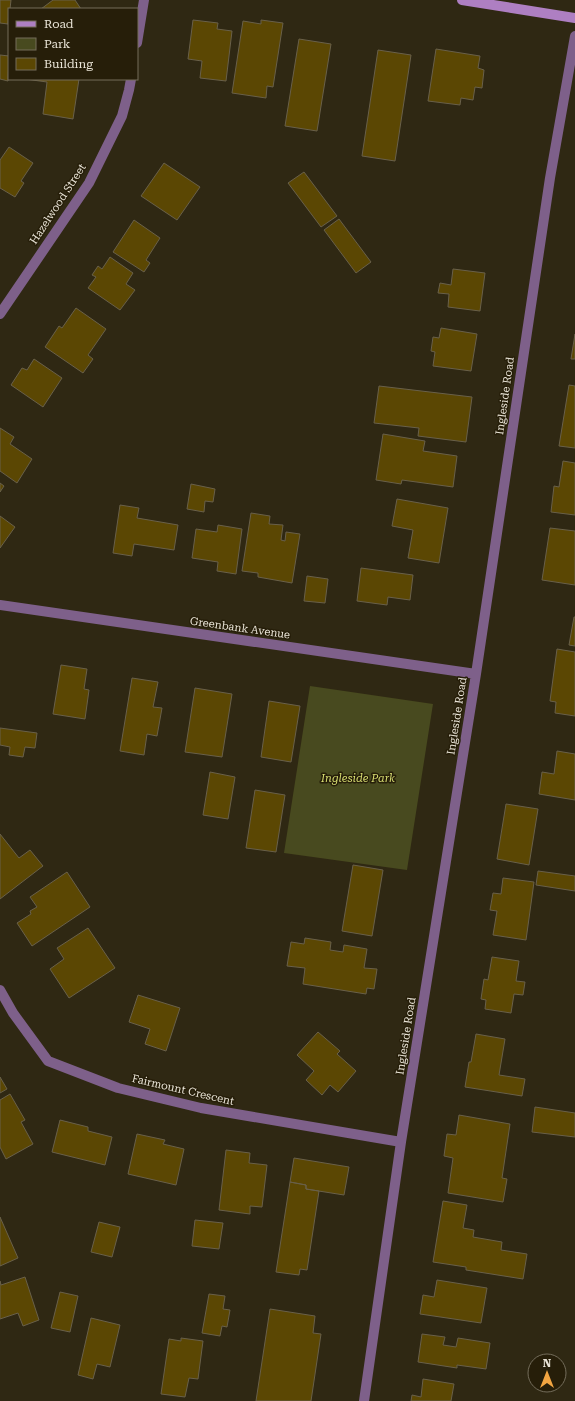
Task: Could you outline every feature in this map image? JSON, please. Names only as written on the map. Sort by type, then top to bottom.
[{"type":"street","points":[[138,37],[144,0]]},
{"type":"street","points":[[462,0],[575,18]]},
{"type":"street","name":"Ingleside Road","points":[[364,1401],[401,1142],[476,674],[550,178],[575,36]]},
{"type":"street","name":"Hazelwood Street","points":[[0,314],[89,183],[122,116],[131,80]]},
{"type":"street","name":"Greenbank Avenue","points":[[0,605],[476,674]]},
{"type":"street","name":"Fairmount Crescent","points":[[0,990],[13,1013],[48,1061],[118,1088],[201,1108],[401,1142]]},
{"type":"green space","name":"Ingleside Park","points":[[310,686],[433,704],[407,870],[284,853]]},
{"type":"building","points":[[0,0],[11,0],[10,8],[8,8],[8,24],[0,23]]},
{"type":"building","points":[[53,0],[75,0],[80,8],[42,8]]},
{"type":"building","points":[[193,20],[218,23],[217,29],[232,31],[226,81],[200,78],[202,61],[188,59]]},
{"type":"building","points":[[261,20],[283,23],[273,87],[267,86],[266,98],[232,93],[243,21],[261,24]]},
{"type":"building","points":[[299,39],[331,44],[317,131],[285,126]]},
{"type":"building","points":[[436,49],[480,56],[478,68],[484,70],[482,88],[475,87],[473,100],[461,98],[460,105],[428,101]]},
{"type":"building","points":[[378,50],[411,55],[395,161],[362,156]]},
{"type":"building","points":[[0,55],[8,56],[8,81],[0,79]]},
{"type":"building","points":[[32,80],[79,80],[73,119],[43,114],[47,82]]},
{"type":"building","points":[[9,147],[33,163],[21,181],[24,183],[15,197],[0,188],[0,160]]},
{"type":"building","points":[[164,163],[200,187],[177,220],[141,196]]},
{"type":"building","points":[[304,172],[337,216],[321,227],[288,183]]},
{"type":"building","points":[[339,219],[371,262],[356,273],[324,230]]},
{"type":"building","points":[[134,220],[160,238],[146,260],[150,263],[144,272],[113,252]]},
{"type":"building","points":[[110,257],[133,273],[126,284],[135,290],[120,310],[88,288],[96,277],[92,275],[98,266],[102,269]]},
{"type":"building","points":[[453,269],[485,273],[480,311],[448,307],[449,294],[438,293],[440,283],[451,285]]},
{"type":"building","points":[[76,308],[106,329],[88,355],[93,359],[83,373],[45,347],[59,326],[62,328]]},
{"type":"building","points":[[441,328],[477,334],[471,371],[433,366],[435,352],[431,351],[433,337],[439,338]]},
{"type":"building","points":[[575,334],[575,359],[571,359]]},
{"type":"building","points":[[34,359],[62,378],[43,407],[11,385],[22,368],[27,370]]},
{"type":"building","points":[[569,385],[575,386],[575,448],[559,446]]},
{"type":"building","points":[[379,386],[472,397],[466,442],[418,436],[419,428],[374,423]]},
{"type":"building","points":[[0,428],[14,437],[10,444],[32,459],[17,483],[0,471]]},
{"type":"building","points":[[383,434],[425,441],[423,451],[457,456],[453,487],[402,480],[401,484],[376,480]]},
{"type":"building","points":[[563,461],[575,463],[575,515],[551,512],[554,486],[559,487]]},
{"type":"building","points":[[0,483],[4,486],[0,492]]},
{"type":"building","points":[[191,484],[215,489],[213,502],[205,501],[204,512],[187,509]]},
{"type":"building","points":[[397,499],[448,508],[439,563],[408,558],[413,530],[392,526]]},
{"type":"building","points":[[120,505],[139,508],[137,518],[178,525],[174,550],[134,544],[132,556],[113,553]]},
{"type":"building","points":[[251,513],[270,516],[269,524],[283,525],[281,540],[285,541],[286,532],[300,534],[292,583],[258,577],[258,573],[242,571]]},
{"type":"building","points":[[0,516],[15,527],[0,548]]},
{"type":"building","points":[[218,525],[242,529],[236,574],[217,571],[218,562],[192,558],[196,529],[217,532]]},
{"type":"building","points":[[550,528],[575,531],[575,585],[542,580]]},
{"type":"building","points":[[361,568],[413,575],[410,600],[388,597],[387,605],[357,601]]},
{"type":"building","points":[[307,576],[328,579],[325,603],[304,601]]},
{"type":"building","points":[[575,617],[575,646],[569,645]]},
{"type":"building","points":[[557,649],[575,652],[575,716],[555,713],[556,702],[550,701]]},
{"type":"building","points":[[61,665],[87,669],[84,689],[89,690],[85,719],[53,714]]},
{"type":"building","points":[[132,678],[158,682],[153,707],[162,708],[157,736],[147,734],[144,755],[120,751]]},
{"type":"building","points":[[195,688],[232,694],[222,757],[185,752]]},
{"type":"building","points":[[269,701],[300,706],[291,762],[261,757]]},
{"type":"building","points":[[0,728],[37,733],[35,748],[25,747],[23,757],[9,755],[10,747],[0,745]]},
{"type":"building","points":[[557,751],[575,754],[575,800],[539,794],[542,772],[554,774]]},
{"type":"building","points":[[210,772],[235,777],[228,819],[203,815]]},
{"type":"building","points":[[255,790],[285,795],[276,852],[246,848]]},
{"type":"building","points":[[506,804],[538,809],[529,865],[497,859]]},
{"type":"building","points":[[0,834],[19,858],[30,850],[43,866],[0,899]]},
{"type":"building","points":[[353,865],[383,870],[372,936],[342,931]]},
{"type":"building","points":[[538,871],[575,876],[575,891],[536,885]]},
{"type":"building","points":[[67,872],[90,907],[32,946],[17,923],[31,914],[30,911],[37,907],[30,897]]},
{"type":"building","points":[[503,878],[534,882],[526,940],[493,935],[497,911],[490,910],[493,893],[501,894]]},
{"type":"building","points":[[88,928],[115,968],[69,998],[50,969],[64,959],[57,948]]},
{"type":"building","points":[[305,938],[331,942],[330,950],[343,952],[344,945],[367,949],[364,968],[377,969],[374,989],[367,988],[366,994],[303,984],[305,968],[287,966],[291,942],[304,944]]},
{"type":"building","points":[[492,957],[519,961],[516,981],[525,982],[523,995],[514,994],[511,1013],[485,1009],[486,1000],[481,999],[484,979],[488,980]]},
{"type":"building","points":[[138,995],[180,1008],[166,1051],[145,1044],[150,1029],[129,1022]]},
{"type":"building","points":[[318,1032],[340,1051],[337,1054],[356,1071],[338,1092],[330,1085],[322,1095],[306,1080],[314,1071],[297,1055]]},
{"type":"building","points":[[476,1034],[505,1039],[499,1075],[525,1079],[522,1096],[465,1087]]},
{"type":"building","points":[[0,1077],[7,1089],[0,1093]]},
{"type":"building","points":[[10,1094],[25,1120],[21,1122],[33,1144],[6,1159],[0,1147],[0,1100]]},
{"type":"building","points":[[535,1107],[575,1113],[575,1137],[532,1132]]},
{"type":"building","points":[[459,1115],[510,1124],[502,1178],[507,1179],[503,1202],[448,1193],[453,1158],[444,1156],[447,1134],[456,1135]]},
{"type":"building","points":[[60,1120],[88,1127],[88,1131],[112,1137],[105,1165],[52,1152]]},
{"type":"building","points":[[137,1134],[165,1140],[163,1144],[184,1149],[176,1185],[128,1174]]},
{"type":"building","points":[[226,1150],[250,1153],[249,1163],[267,1165],[262,1207],[250,1206],[250,1214],[219,1210]]},
{"type":"building","points":[[294,1158],[349,1167],[344,1195],[306,1189],[306,1185],[290,1182]]},
{"type":"building","points":[[290,1182],[306,1185],[306,1189],[319,1191],[307,1270],[300,1269],[299,1275],[276,1272]]},
{"type":"building","points":[[443,1201],[467,1205],[463,1228],[474,1230],[473,1237],[502,1242],[501,1250],[527,1254],[523,1279],[466,1270],[466,1267],[433,1262]]},
{"type":"building","points":[[0,1217],[18,1258],[0,1266]]},
{"type":"building","points":[[195,1220],[223,1223],[219,1249],[192,1246]]},
{"type":"building","points":[[99,1222],[120,1227],[112,1257],[91,1252]]},
{"type":"building","points":[[25,1277],[39,1320],[23,1326],[18,1313],[0,1319],[0,1281],[1,1285]]},
{"type":"building","points":[[437,1280],[487,1288],[481,1323],[420,1314],[423,1295],[434,1297]]},
{"type":"building","points":[[60,1292],[78,1296],[70,1332],[51,1328]]},
{"type":"building","points":[[209,1294],[225,1296],[223,1309],[230,1310],[227,1327],[222,1326],[220,1336],[202,1333]]},
{"type":"building","points":[[270,1309],[315,1316],[313,1333],[321,1334],[311,1401],[256,1401]]},
{"type":"building","points":[[91,1318],[120,1325],[110,1367],[97,1364],[93,1379],[78,1375]]},
{"type":"building","points":[[422,1334],[445,1337],[443,1345],[456,1347],[458,1338],[490,1343],[486,1369],[457,1365],[457,1368],[418,1362]]},
{"type":"building","points":[[181,1338],[203,1341],[198,1379],[189,1378],[185,1397],[161,1394],[169,1339],[181,1341]]},
{"type":"building","points":[[423,1379],[454,1384],[451,1401],[411,1401],[412,1395],[421,1397]]}]
